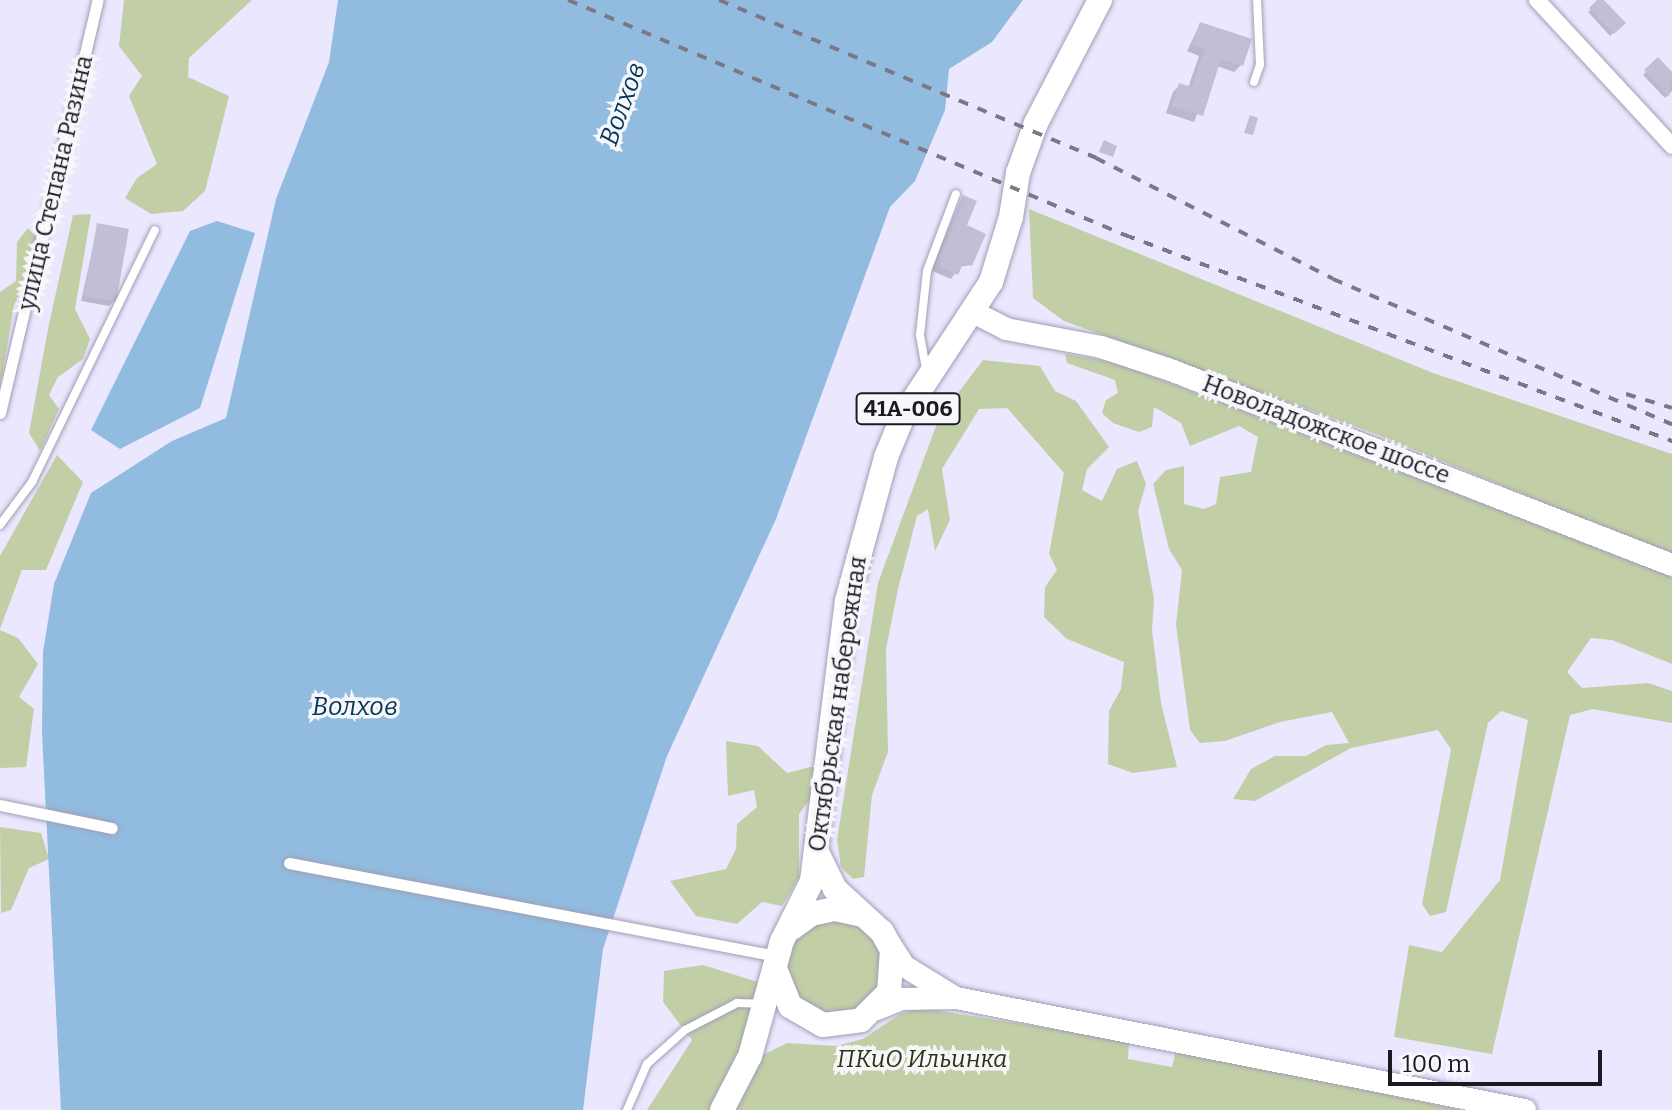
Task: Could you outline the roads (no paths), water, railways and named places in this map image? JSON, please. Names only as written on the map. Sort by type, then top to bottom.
[{"type":"main road","name":"Октябрьская набережная","points":[[722,1110],[750,1056],[777,963],[818,854],[853,574],[886,457],[903,416],[975,313],[1002,251],[1018,173],[1036,123],[1100,0]]},
{"type":"main road","name":"Новоладожское шоссе","points":[[975,313],[1006,329],[1101,347],[1168,369],[1672,565]]},
{"type":"main road","points":[[818,854],[835,889],[882,932],[904,966],[956,998]]},
{"type":"main road","points":[[791,929],[811,914],[835,909],[859,914]]},
{"type":"main road","points":[[877,1009],[894,971],[882,932]]},
{"type":"main road","points":[[777,963],[790,1006],[805,1018],[843,1026],[902,999],[956,998],[1525,1110]]},
{"type":"main road","points":[[750,1056],[767,1033],[805,1018]]},
{"type":"street","name":"улица Степана Разина","points":[[0,413],[98,0]]},
{"type":"street","points":[[1537,0],[1672,146]]},
{"type":"street","points":[[0,805],[112,828]]},
{"type":"street","points":[[289,863],[668,938],[777,963]]},
{"type":"lane","points":[[1254,82],[1260,65],[1257,0]]},
{"type":"lane","points":[[929,377],[920,335],[927,271],[956,194]]},
{"type":"lane","points":[[0,525],[32,482],[155,230]]},
{"type":"lane","points":[[627,1110],[647,1064],[685,1030],[737,1003],[766,1004]]},
{"type":"water","name":"Волхов","points":[[338,0],[1023,0],[992,42],[949,69],[945,110],[915,181],[890,207],[776,519],[667,756],[603,949],[583,1110],[61,1110],[42,733],[43,652],[54,584],[91,493],[172,441],[226,418],[276,199],[329,62]]},
{"type":"water","points":[[217,221],[255,233],[200,408],[120,449],[91,430],[190,231]]},
{"type":"railway","points":[[568,0],[1125,235],[1672,441]]},
{"type":"railway","points":[[719,0],[1096,158],[1333,279],[1672,424]]},
{"type":"railway","points":[[1626,394],[1672,408]]},
{"type":"park label","name":"ПКиО Ильинка","points":[[922,1060]]}]
